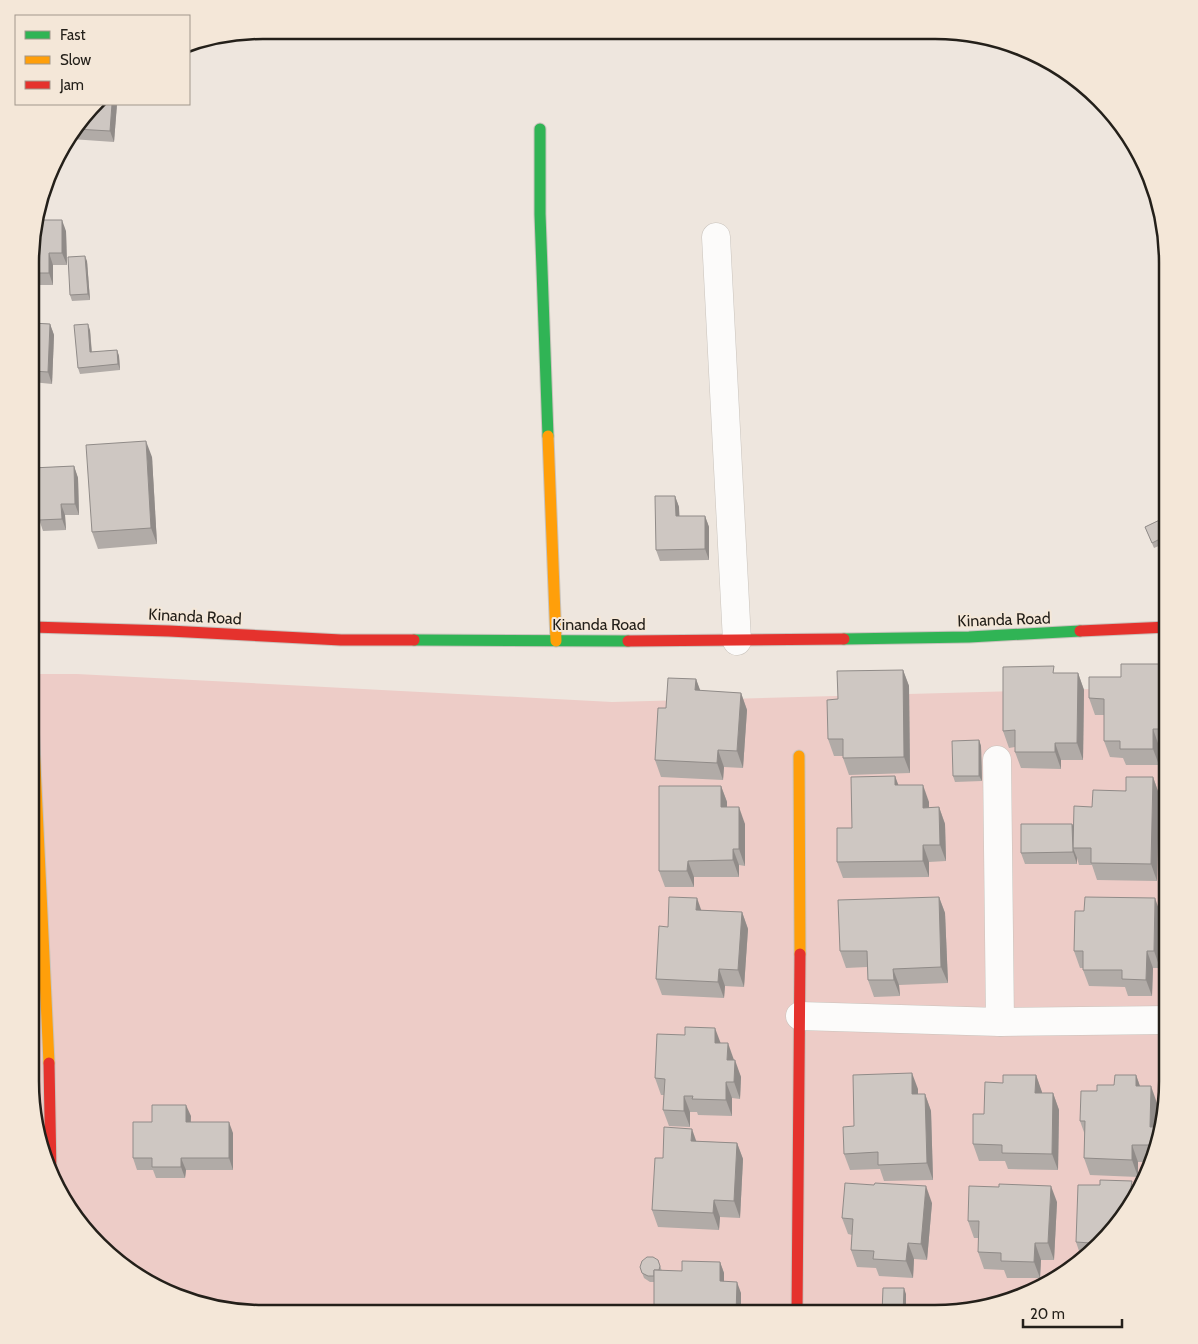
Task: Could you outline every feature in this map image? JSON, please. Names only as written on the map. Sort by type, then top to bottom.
[{"type":"street","points":[[540,129],[540,214],[556,641]]},
{"type":"street","points":[[716,237],[737,641]]},
{"type":"street","name":"Kinanda Road","points":[[39,627],[169,631],[340,640],[556,641],[737,641],[969,637],[1159,627]]},
{"type":"street","points":[[797,1305],[800,1016],[799,756]]},
{"type":"street","points":[[997,760],[1000,1022]]},
{"type":"street","points":[[39,848],[50,1078],[51,1152]]},
{"type":"street","points":[[800,1016],[1000,1022],[1159,1020]]},
{"type":"shaded area","points":[[39,674],[77,674],[612,702],[1159,687],[1159,1096],[1152,1139],[1142,1167],[1121,1206],[1094,1240],[1060,1267],[1021,1288],[993,1298],[950,1305],[248,1305],[205,1298],[177,1288],[138,1267],[104,1240],[77,1206],[56,1167],[46,1139],[39,1096]]},
{"type":"building","points":[[103,105],[112,105],[110,131],[83,129]]},
{"type":"building","points":[[43,220],[62,220],[62,253],[49,253],[49,273],[39,273],[39,248]]},
{"type":"building","points":[[85,256],[88,294],[70,295],[68,257]]},
{"type":"building","points":[[39,323],[50,324],[48,372],[39,371]]},
{"type":"building","points":[[88,324],[90,352],[117,350],[118,364],[78,368],[74,325]]},
{"type":"building","points":[[146,441],[151,528],[92,532],[86,445]]},
{"type":"building","points":[[74,466],[75,504],[61,504],[62,519],[39,520],[39,468]]},
{"type":"building","points":[[655,496],[675,496],[676,516],[705,516],[705,549],[656,550]]},
{"type":"building","points":[[1159,520],[1159,540],[1152,543],[1145,527]]},
{"type":"building","points":[[1121,664],[1159,664],[1159,729],[1153,729],[1153,749],[1120,749],[1120,741],[1104,741],[1104,699],[1089,698],[1089,677],[1121,677]]},
{"type":"building","points":[[1054,666],[1053,673],[1078,673],[1077,743],[1055,743],[1055,752],[1015,752],[1015,730],[1003,731],[1003,667]]},
{"type":"building","points":[[903,670],[904,757],[843,758],[843,739],[828,739],[827,700],[838,699],[837,671]]},
{"type":"building","points":[[668,678],[696,679],[695,690],[741,693],[737,751],[718,750],[717,763],[655,760],[658,708],[666,708]]},
{"type":"building","points":[[979,740],[979,776],[953,776],[952,741]]},
{"type":"building","points":[[895,776],[895,785],[923,785],[923,808],[939,807],[940,845],[923,845],[923,861],[837,862],[837,828],[852,828],[851,777]]},
{"type":"building","points":[[1126,777],[1153,777],[1151,864],[1091,863],[1091,848],[1073,848],[1074,806],[1092,807],[1093,790],[1126,791]]},
{"type":"building","points":[[659,786],[721,786],[721,807],[739,807],[739,849],[733,849],[733,860],[688,861],[687,871],[659,871]]},
{"type":"building","points":[[1021,824],[1072,824],[1073,852],[1021,853]]},
{"type":"building","points":[[669,897],[697,898],[696,910],[742,912],[738,970],[719,969],[718,982],[656,979],[659,926],[668,927]]},
{"type":"building","points":[[939,897],[941,967],[893,969],[894,980],[868,980],[867,951],[840,951],[838,900]]},
{"type":"building","points":[[1085,897],[1155,898],[1154,951],[1147,951],[1146,980],[1122,979],[1122,970],[1083,970],[1083,951],[1074,951],[1075,911],[1084,911]]},
{"type":"building","points":[[685,1027],[715,1028],[715,1043],[728,1043],[727,1060],[735,1060],[734,1082],[726,1082],[726,1100],[692,1099],[693,1096],[684,1096],[684,1111],[663,1110],[665,1079],[655,1078],[657,1034],[685,1035]]},
{"type":"building","points":[[912,1073],[912,1094],[925,1094],[927,1163],[878,1165],[878,1152],[844,1154],[843,1127],[854,1126],[853,1075]]},
{"type":"building","points":[[1003,1075],[1036,1075],[1035,1093],[1053,1093],[1052,1154],[1002,1153],[1002,1145],[973,1144],[973,1114],[984,1114],[985,1082],[1003,1083]]},
{"type":"building","points":[[1115,1075],[1136,1075],[1136,1086],[1151,1086],[1150,1127],[1155,1127],[1150,1145],[1132,1145],[1132,1160],[1084,1158],[1085,1121],[1080,1121],[1081,1091],[1097,1091],[1097,1085],[1114,1085]]},
{"type":"building","points":[[152,1105],[186,1105],[186,1122],[229,1122],[229,1158],[181,1158],[181,1167],[152,1167],[152,1158],[133,1158],[133,1122],[152,1122]]},
{"type":"building","points":[[664,1127],[692,1129],[691,1141],[737,1143],[734,1201],[714,1200],[713,1213],[652,1210],[655,1158],[663,1158]]},
{"type":"building","points":[[1100,1180],[1132,1181],[1132,1187],[1113,1218],[1094,1240],[1091,1243],[1076,1242],[1078,1185],[1100,1185]]},
{"type":"building","points":[[845,1183],[926,1186],[921,1244],[908,1243],[906,1261],[873,1259],[874,1251],[851,1250],[853,1219],[842,1218]]},
{"type":"building","points":[[999,1184],[1051,1186],[1048,1243],[1035,1243],[1034,1262],[1001,1261],[1001,1253],[978,1252],[979,1221],[968,1221],[969,1186],[999,1187]]},
{"type":"building","points":[[647,1257],[653,1257],[658,1260],[659,1270],[654,1270],[654,1276],[642,1273],[640,1267],[642,1261]]},
{"type":"building","points":[[682,1261],[720,1262],[720,1281],[737,1282],[736,1305],[654,1305],[654,1270],[682,1271]]},
{"type":"building","points":[[883,1288],[904,1288],[903,1305],[882,1305]]},
{"type":"traffic: fast","points":[[540,129],[540,214],[548,436]]},
{"type":"traffic: fast","points":[[844,639],[969,637],[1080,631]]},
{"type":"traffic: fast","points":[[414,640],[628,641]]},
{"type":"traffic: slow","points":[[548,436],[556,641]]},
{"type":"traffic: slow","points":[[799,756],[800,954]]},
{"type":"traffic: slow","points":[[39,850],[49,1063]]},
{"type":"traffic: jam","points":[[39,627],[169,631],[341,640],[414,640]]},
{"type":"traffic: jam","points":[[1080,631],[1159,627]]},
{"type":"traffic: jam","points":[[628,641],[844,639]]},
{"type":"traffic: jam","points":[[797,1305],[800,954]]},
{"type":"traffic: jam","points":[[49,1063],[51,1152]]}]
